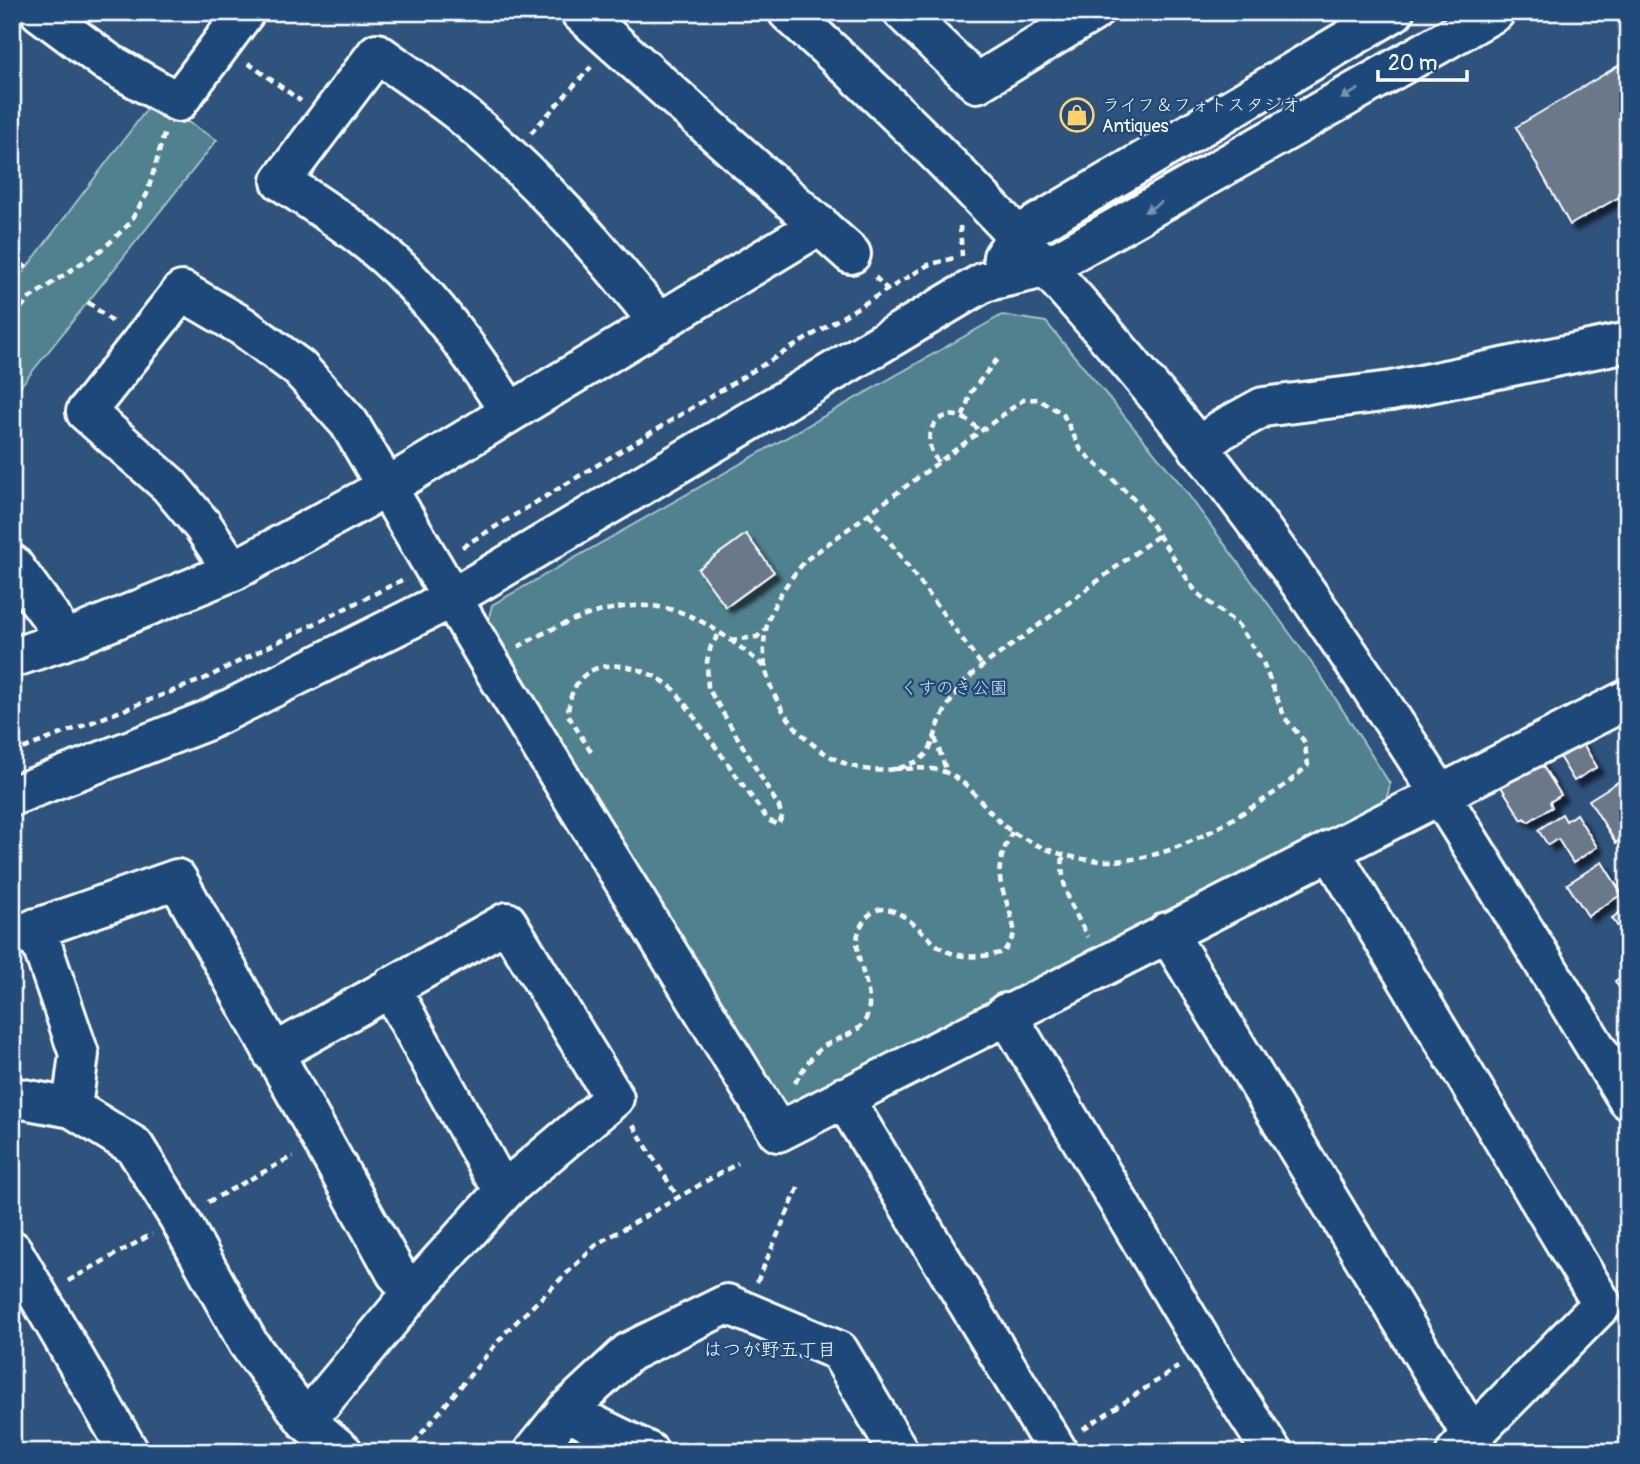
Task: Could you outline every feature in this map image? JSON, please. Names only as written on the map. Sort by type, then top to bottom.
[{"type":"street","points":[[40,12],[107,62],[178,102],[245,12]]},
{"type":"street","points":[[580,12],[850,254]]},
{"type":"street","points":[[788,12],[944,158],[1093,317],[1198,448],[1292,573],[1442,795],[1628,1100]]},
{"type":"street","points":[[903,12],[977,83],[1093,12]]},
{"type":"street","points":[[984,282],[1017,236],[1394,12]]},
{"type":"street","points":[[12,796],[206,722],[452,598],[984,282],[1045,268],[1495,12]]},
{"type":"street","points":[[510,412],[465,343],[412,281],[350,227],[281,181],[377,52],[458,112],[509,157],[599,248],[659,323]]},
{"type":"street","points":[[12,658],[64,641],[233,571],[387,487],[820,225]]},
{"type":"street","points":[[233,571],[203,526],[169,485],[86,412],[182,291],[242,326],[299,368],[349,423],[490,663],[778,1132],[1006,1013],[1442,795],[1487,768],[1622,713]]},
{"type":"street","points":[[1198,448],[1221,430],[1263,407],[1391,391],[1628,342]]},
{"type":"street","points":[[12,564],[64,641]]},
{"type":"street","points":[[1167,932],[1464,1444],[1602,1304],[1330,850]]},
{"type":"street","points":[[72,1108],[79,1054],[24,933],[177,879],[396,1273],[413,1292]]},
{"type":"street","points":[[273,1054],[508,922],[614,1098],[506,1189],[413,1292],[306,1421]]},
{"type":"street","points":[[390,988],[491,1171],[506,1189]]},
{"type":"street","points":[[1006,1013],[1206,1349],[1272,1452]]},
{"type":"street","points":[[12,1097],[72,1108],[134,1146],[179,1218],[248,1343],[306,1421],[343,1452]]},
{"type":"street","points":[[843,1097],[1057,1450]]},
{"type":"street","points":[[12,1250],[128,1452]]},
{"type":"street","points":[[533,1452],[566,1411],[629,1352],[727,1304],[839,1351],[899,1452]]},
{"type":"street","points":[[566,1411],[649,1452]]},
{"type":"path","points":[[222,43],[327,120]]},
{"type":"path","points":[[509,157],[614,43]]},
{"type":"path","points":[[12,317],[30,298],[104,248],[129,224],[147,194],[169,114],[178,102]]},
{"type":"path","points":[[12,753],[204,679],[433,565],[928,265],[962,257],[960,225]]},
{"type":"path","points":[[12,257],[27,268]]},
{"type":"path","points":[[963,416],[971,392],[998,358]]},
{"type":"path","points":[[935,737],[937,750],[948,773],[1012,832],[1063,857],[1127,860],[1158,855],[1187,846],[1292,781],[1308,765],[1304,741],[1285,718],[1252,644],[1238,625],[1196,592],[1136,501],[1081,450],[1063,414],[1038,399],[1023,400],[806,561],[780,593],[768,627],[764,644],[766,668],[791,723],[819,751],[875,770],[948,773]]},
{"type":"path","points":[[938,462],[929,442],[932,429],[939,419],[951,414],[963,416],[980,432]]},
{"type":"path","points":[[869,514],[984,667]]},
{"type":"path","points":[[894,769],[921,758],[935,737],[952,699],[965,681],[1159,536]]},
{"type":"path","points":[[490,663],[531,639],[572,622],[629,605],[666,608],[719,634],[766,668]]},
{"type":"path","points":[[728,640],[757,636],[768,627]]},
{"type":"path","points":[[591,752],[568,715],[575,690],[583,679],[600,667],[618,664],[638,667],[657,675],[675,690],[768,820],[778,825],[782,817],[779,807],[708,688],[707,661],[711,646],[719,634]]},
{"type":"path","points":[[795,1084],[807,1062],[822,1047],[857,1030],[866,1019],[871,1003],[857,943],[867,916],[878,910],[906,915],[946,951],[977,957],[1004,952],[1015,933],[999,878],[999,860],[1012,832]]},
{"type":"path","points":[[1063,857],[1060,874],[1066,894],[1104,964]]},
{"type":"path","points":[[651,1152],[677,1196]]},
{"type":"path","points":[[406,1452],[507,1331],[597,1244],[738,1163]]},
{"type":"path","points":[[743,1310],[799,1186]]},
{"type":"path","points":[[1057,1450],[1206,1349]]},
{"type":"green space","points":[[153,101],[217,140],[12,397],[12,287]]},
{"type":"green space","name":"くすのき公園","points":[[1002,315],[1046,322],[1179,482],[1321,676],[1390,784],[1385,807],[794,1106],[776,1099],[487,626],[492,605]]},
{"type":"building","points":[[1628,60],[1628,192],[1570,225],[1516,127]]},
{"type":"building","points":[[746,534],[774,572],[726,607],[698,569]]},
{"type":"building","points":[[1580,739],[1597,767],[1574,781],[1557,753]]},
{"type":"building","points":[[1539,760],[1561,795],[1550,802],[1552,807],[1528,822],[1525,818],[1522,820],[1500,785]]},
{"type":"building","points":[[1621,780],[1628,791],[1628,835],[1616,843],[1589,800]]},
{"type":"building","points":[[1562,814],[1566,821],[1576,814],[1597,847],[1573,863],[1558,839],[1548,845],[1538,830]]},
{"type":"building","points":[[1602,862],[1622,894],[1588,916],[1567,884]]},
{"type":"building","points":[[1628,907],[1628,942],[1612,918]]},
{"type":"building","points":[[1628,972],[1628,992],[1623,994],[1615,981]]},
{"type":"place","name":"ライフ＆フォトスタジオ Antiques","points":[[1077,115]]},
{"type":"district","name":"はつが野五丁目","points":[[770,1349]]}]
